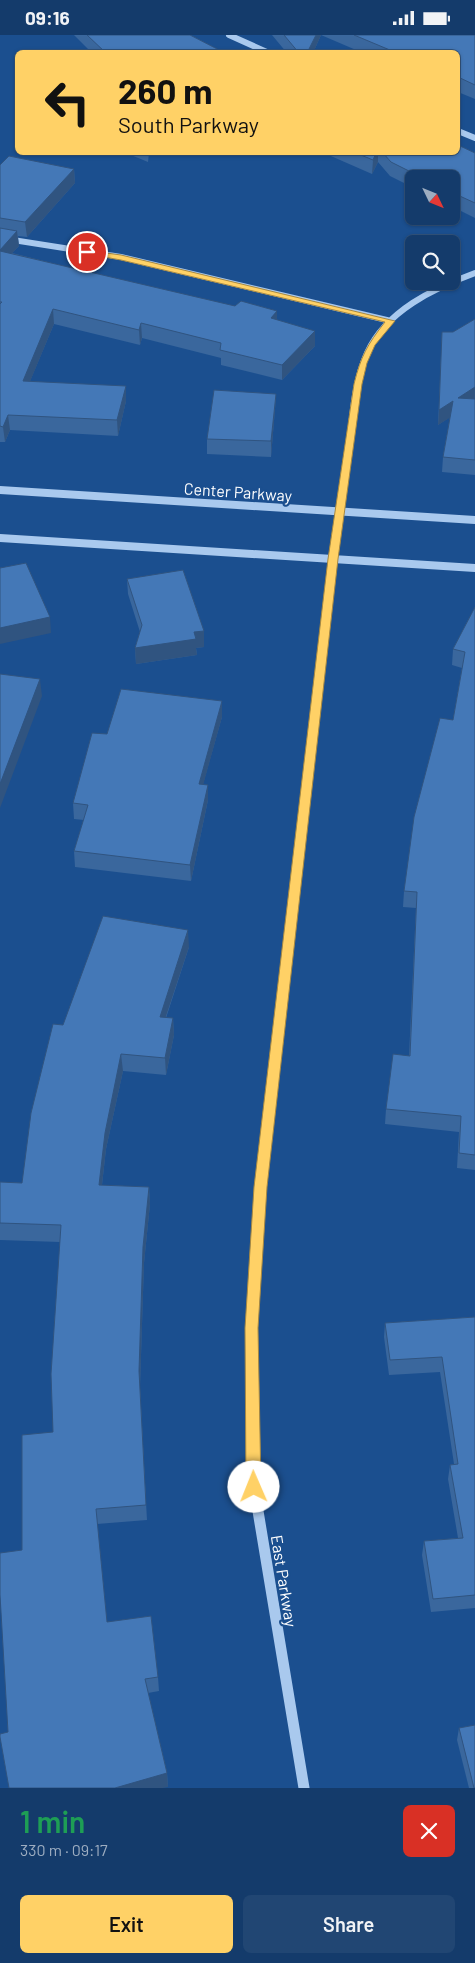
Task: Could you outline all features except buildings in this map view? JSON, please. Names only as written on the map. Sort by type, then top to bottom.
[{"type":"street","points":[[229,35],[262,50]]},
{"type":"street","points":[[460,132],[475,138]]},
{"type":"street","points":[[0,238],[121,257],[391,321]]},
{"type":"street","name":"East Parkway","points":[[304,1788],[254,1487],[251,1328],[261,1187],[333,559],[358,384],[363,363],[371,345],[391,321],[411,304],[432,291],[475,273]]},
{"type":"street","name":"Center Parkway","points":[[0,490],[340,513],[475,520]]},
{"type":"street","points":[[0,538],[475,568]]},
{"type":"route","points":[[87,252],[121,257],[391,321],[371,345],[363,363],[358,384],[333,559],[261,1187],[251,1328],[254,1487]]}]
